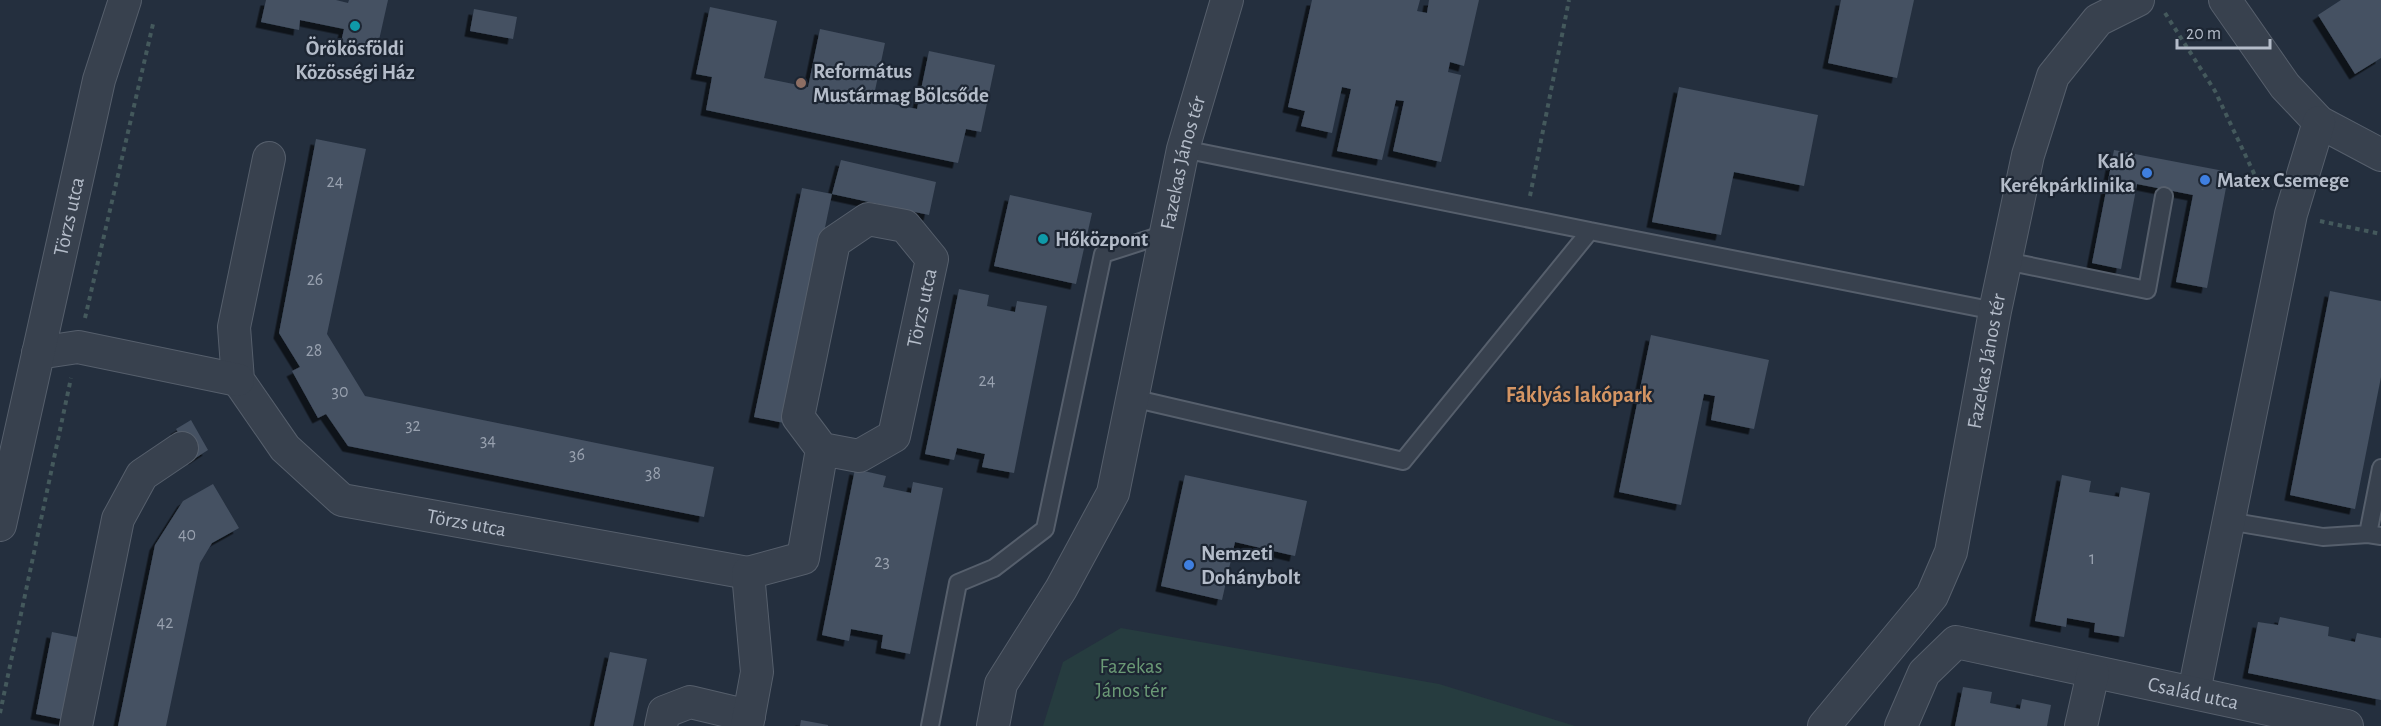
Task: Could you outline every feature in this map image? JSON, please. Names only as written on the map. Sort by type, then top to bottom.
[{"type":"street","name":"Törzs utca","points":[[99,80],[104,0]]},
{"type":"street","name":"Törzs utca","points":[[0,525],[99,80],[125,0]]},
{"type":"street","name":"Fazekas János tér","points":[[993,726],[1001,684],[1061,589],[1113,493],[1183,149],[1227,0]]},
{"type":"street","points":[[2225,0],[2285,86],[2319,122],[2381,155]]},
{"type":"street","name":"Fazekas János tér","points":[[1824,726],[1932,596],[1952,552],[1995,311],[2028,155],[2054,76],[2098,20],[2151,5]]},
{"type":"street","points":[[2193,692],[2290,214],[2319,122]]},
{"type":"street","points":[[38,353],[78,347],[238,380],[234,327],[269,158]]},
{"type":"street","name":"Törzs utca","points":[[238,380],[285,448],[342,500],[748,573],[803,558],[822,449],[798,417],[834,242],[868,219],[905,226],[932,259],[894,436],[859,456],[822,449]]},
{"type":"street","points":[[76,726],[118,519],[142,474],[182,447]]},
{"type":"street","points":[[661,726],[664,712],[690,702],[748,721],[757,672],[748,573]]},
{"type":"street","name":"Család utca","points":[[1901,726],[1924,673],[1956,642],[2093,674],[2193,692],[2347,726]]},
{"type":"street","points":[[2081,726],[2093,674]]},
{"type":"lane","points":[[1183,149],[1995,311]]},
{"type":"lane","points":[[2006,261],[2147,290],[2164,196]]},
{"type":"lane","points":[[1132,398],[1403,461],[1590,231]]},
{"type":"lane","points":[[930,726],[958,583],[994,568],[1045,529],[1103,254],[1165,234]]},
{"type":"lane","points":[[2228,521],[2323,537],[2375,535],[2381,468]]},
{"type":"path","points":[[1526,217],[1569,0]]},
{"type":"path","points":[[2151,5],[2215,91],[2259,184],[2290,214],[2381,234]]},
{"type":"green space","name":"Fazekas János tér","points":[[1121,628],[1439,684],[1575,726],[1043,726],[1063,662]]},
{"type":"building","name":"Örökösföldi Közösségi Ház","points":[[266,0],[336,0],[348,3],[349,0],[388,0],[377,49],[341,42],[344,29],[300,20],[299,30],[261,22]]},
{"type":"building","points":[[1312,0],[1420,0],[1417,11],[1427,13],[1429,0],[1479,0],[1464,66],[1450,62],[1448,72],[1461,75],[1441,162],[1393,151],[1404,101],[1396,100],[1382,160],[1337,151],[1351,89],[1342,87],[1332,133],[1301,126],[1305,111],[1288,107]]},
{"type":"building","points":[[1841,0],[1914,0],[1897,78],[1828,63]]},
{"type":"building","points":[[2341,0],[2381,0],[2381,58],[2355,74],[2318,15]]},
{"type":"building","points":[[710,7],[777,21],[764,78],[808,87],[820,29],[885,43],[873,100],[917,109],[929,51],[995,65],[981,132],[966,129],[958,163],[706,110],[712,77],[696,74]]},
{"type":"building","points":[[474,9],[517,17],[513,39],[470,31]]},
{"type":"building","points":[[1679,87],[1818,115],[1804,186],[1734,172],[1721,235],[1652,222]]},
{"type":"building","points":[[316,139],[366,149],[327,334],[365,396],[714,467],[704,517],[348,446],[326,414],[318,418],[292,371],[300,367],[279,333]]},
{"type":"building","points":[[2114,150],[2229,172],[2207,288],[2176,282],[2193,195],[2137,184],[2121,269],[2092,263]]},
{"type":"building","points":[[841,160],[936,182],[929,215],[832,194]]},
{"type":"building","points":[[802,188],[832,194],[784,423],[754,417]]},
{"type":"building","name":"Hőközpont","points":[[1010,195],[1092,213],[1076,284],[994,266]]},
{"type":"building","points":[[959,289],[989,295],[987,306],[1015,312],[1017,301],[1047,306],[1014,473],[982,467],[985,454],[957,448],[954,460],[925,454]]},
{"type":"building","points":[[2330,291],[2381,301],[2381,377],[2355,509],[2290,495]]},
{"type":"building","points":[[1651,335],[1769,360],[1754,429],[1711,420],[1715,396],[1704,394],[1681,505],[1619,492]]},
{"type":"building","points":[[191,420],[208,450],[194,459],[176,429]]},
{"type":"building","points":[[855,469],[886,476],[883,487],[911,493],[913,482],[943,488],[910,654],[881,648],[883,635],[851,629],[849,641],[822,635]]},
{"type":"building","points":[[1185,475],[1307,501],[1295,556],[1235,542],[1222,600],[1161,586]]},
{"type":"building","points":[[2062,475],[2091,481],[2089,492],[2119,497],[2121,487],[2150,493],[2124,637],[2094,632],[2095,623],[2067,618],[2066,627],[2035,621]]},
{"type":"building","points":[[213,484],[239,528],[212,543],[200,563],[166,726],[118,726],[155,545],[183,501]]},
{"type":"building","points":[[2280,617],[2329,627],[2328,636],[2355,642],[2357,633],[2381,638],[2381,700],[2248,673],[2258,622],[2278,625]]},
{"type":"building","points":[[52,632],[82,638],[66,720],[36,714]]},
{"type":"building","points":[[610,652],[647,659],[633,726],[594,726]]},
{"type":"building","points":[[1963,687],[1992,692],[1990,703],[2020,709],[2022,699],[2051,705],[2047,726],[1955,726]]},
{"type":"building","points":[[801,720],[828,725],[828,726],[800,726]]},
{"type":"place","name":"Örökösföldi Közösségi Ház","points":[[355,26]]},
{"type":"place","name":"Református Mustármag Bölcsőde","points":[[801,83]]},
{"type":"place","name":"Kaló Kerékpárklinika","points":[[2147,173]]},
{"type":"place","name":"Matex Csemege","points":[[2205,180]]},
{"type":"place","name":"Hőközpont","points":[[1043,239]]},
{"type":"place","name":"Nemzeti Dohánybolt","points":[[1189,565]]},
{"type":"district","name":"Fáklyás lakópark","points":[[1579,394]]}]
